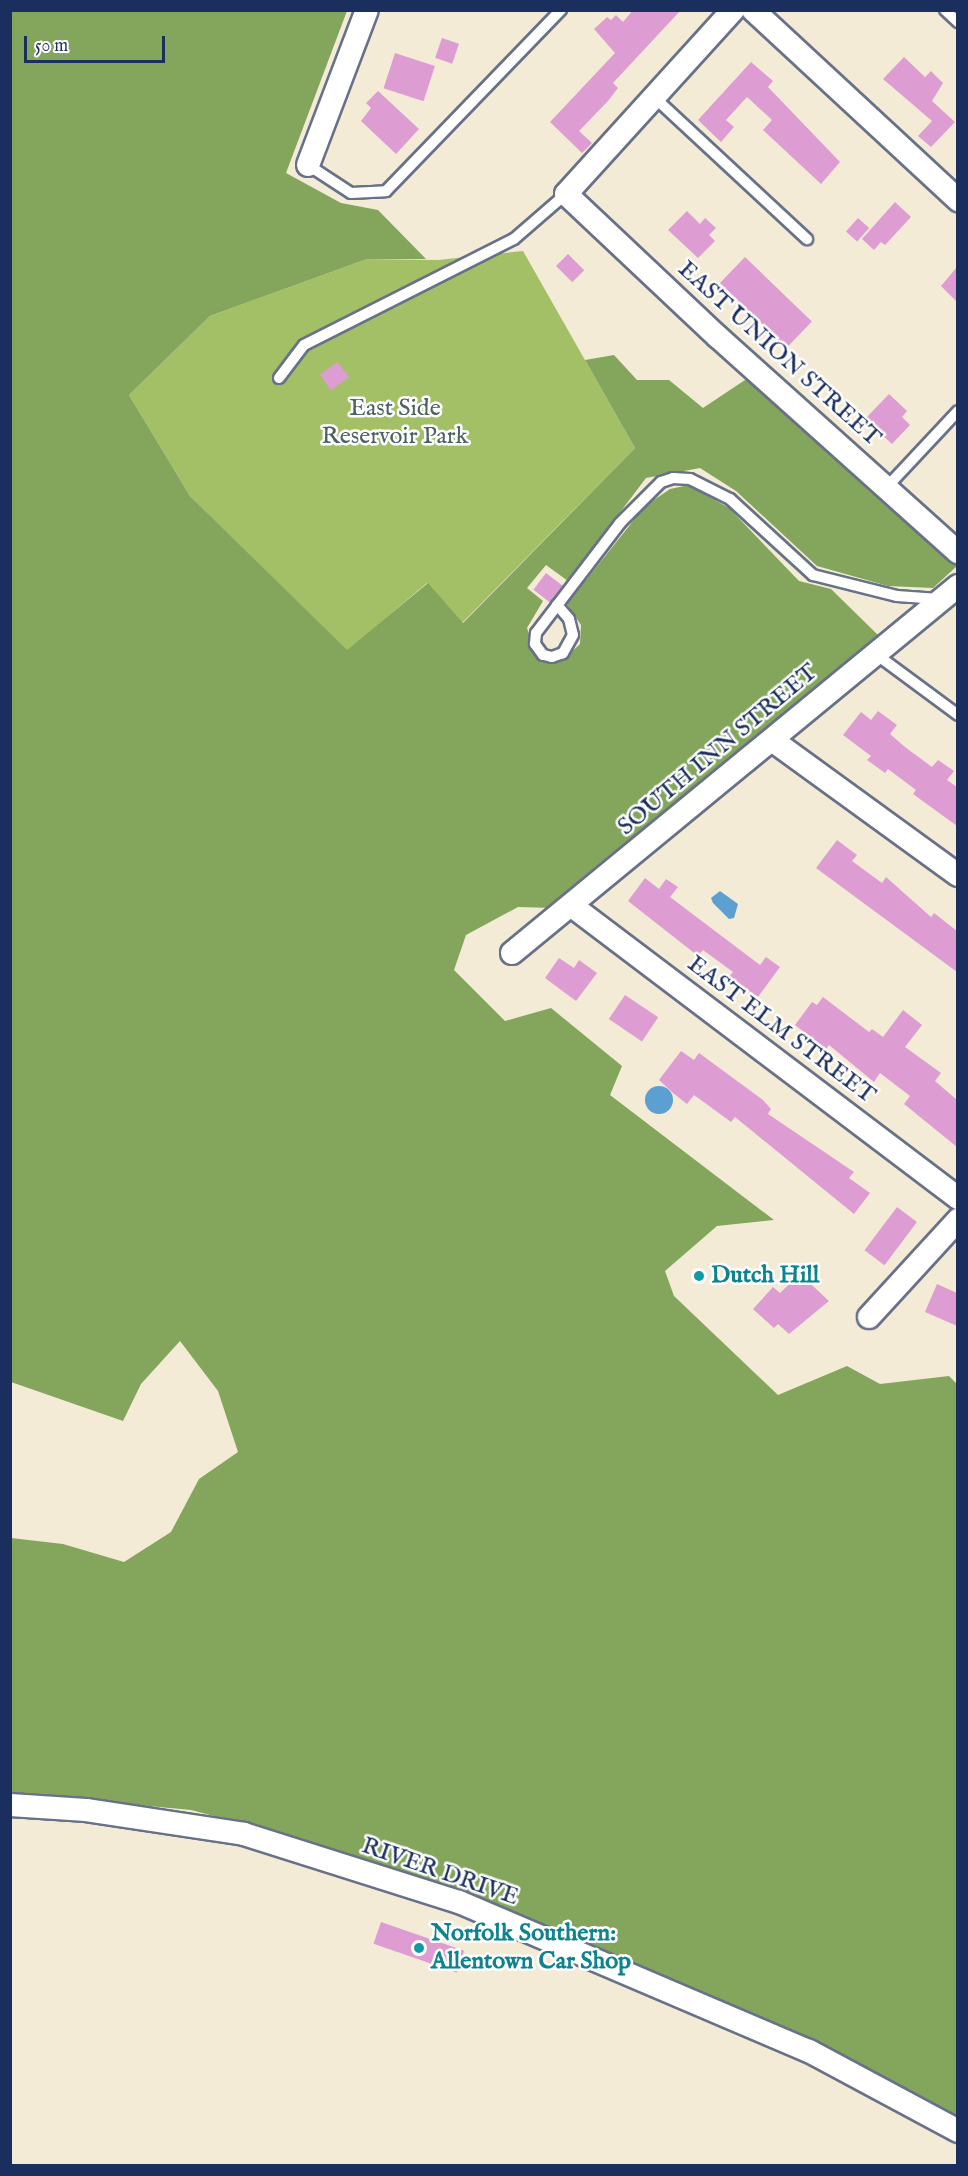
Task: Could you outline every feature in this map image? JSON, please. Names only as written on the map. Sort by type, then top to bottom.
[{"type":"street","points":[[308,165],[367,10]]},
{"type":"street","points":[[566,194],[734,10]]},
{"type":"street","points":[[753,10],[957,200]]},
{"type":"street","name":"EAST UNION STREET","points":[[566,194],[957,552]]},
{"type":"street","name":"SOUTH INN STREET","points":[[512,953],[950,593]]},
{"type":"street","points":[[772,740],[957,875]]},
{"type":"street","name":"EAST ELM STREET","points":[[572,906],[957,1198]]},
{"type":"street","points":[[869,1317],[949,1242],[957,1220]]},
{"type":"street","name":"RIVER DRIVE","points":[[10,1805],[86,1809],[244,1834],[459,1902],[809,2051],[957,2131]]},
{"type":"lane","points":[[308,165],[351,193],[360,195],[386,191],[561,10]]},
{"type":"lane","points":[[945,10],[957,22]]},
{"type":"lane","points":[[654,97],[807,239]]},
{"type":"lane","points":[[279,378],[304,345],[514,239],[566,194]]},
{"type":"lane","points":[[886,489],[957,411]]},
{"type":"lane","points":[[557,605],[569,619],[573,635],[563,653],[552,657],[543,655],[535,644],[536,633],[557,605],[642,499],[661,482],[673,477],[690,478],[730,499],[813,576],[897,596],[950,593]]},
{"type":"lane","points":[[877,655],[957,715]]},
{"type":"green space","points":[[11,11],[347,11],[286,173],[341,203],[378,210],[426,259],[367,259],[210,316],[129,395],[190,496],[347,650],[428,583],[463,623],[635,448],[585,360],[614,355],[637,380],[669,380],[703,408],[751,376],[957,566],[933,588],[888,586],[817,566],[736,491],[700,468],[646,478],[568,581],[546,565],[527,588],[543,601],[527,628],[538,659],[549,664],[566,657],[580,644],[581,625],[567,604],[645,506],[670,489],[689,485],[729,508],[799,581],[831,589],[879,636],[553,908],[518,907],[466,935],[454,970],[505,1021],[551,1008],[622,1066],[610,1095],[774,1220],[717,1226],[665,1271],[674,1296],[778,1395],[847,1366],[880,1384],[949,1376],[957,1384],[957,2118],[349,1856],[298,1838],[191,1810],[11,1793],[11,1538],[63,1544],[124,1562],[171,1532],[199,1479],[238,1452],[218,1391],[180,1341],[141,1384],[123,1421],[11,1382]]},
{"type":"green space","name":"East Side Reservoir Park","points":[[523,251],[635,448],[462,623],[427,583],[347,651],[190,496],[129,395],[210,316],[367,259],[438,260]]},
{"type":"water","points":[[720,891],[738,904],[734,918],[729,919],[713,903],[711,898]]},
{"type":"water","points":[[659,1086],[669,1090],[673,1100],[669,1110],[659,1114],[649,1110],[645,1100],[649,1090]]},
{"type":"building","points":[[633,10],[681,10],[613,83],[618,88],[579,131],[592,143],[582,153],[550,122],[615,53],[594,29],[607,17],[611,20],[616,15],[623,22]]},
{"type":"building","points":[[442,38],[459,44],[452,64],[435,58]]},
{"type":"building","points":[[395,53],[435,66],[424,101],[384,88]]},
{"type":"building","points":[[904,57],[925,77],[931,71],[943,83],[932,101],[955,122],[931,147],[918,136],[932,121],[883,79]]},
{"type":"building","points":[[751,62],[773,81],[768,87],[840,162],[821,184],[763,130],[772,120],[747,97],[726,120],[734,127],[721,142],[698,120]]},
{"type":"building","points":[[378,91],[419,129],[396,154],[361,121],[371,108],[366,103]]},
{"type":"building","points":[[895,202],[911,217],[885,245],[881,242],[874,250],[862,239]]},
{"type":"building","points":[[687,211],[700,224],[705,218],[716,228],[709,235],[715,241],[698,258],[668,230]]},
{"type":"building","points":[[858,218],[869,228],[857,241],[846,231]]},
{"type":"building","points":[[568,254],[584,270],[572,282],[556,266]]},
{"type":"building","points":[[745,257],[812,322],[787,347],[720,283]]},
{"type":"building","points":[[957,267],[957,302],[941,286]]},
{"type":"building","points":[[338,362],[349,378],[331,390],[320,375]]},
{"type":"building","points":[[889,394],[907,411],[902,417],[910,425],[892,444],[865,419]]},
{"type":"building","points":[[546,573],[563,586],[550,602],[533,590]]},
{"type":"building","points":[[878,711],[897,725],[890,734],[905,747],[932,767],[938,760],[954,771],[947,780],[957,787],[957,826],[913,794],[916,790],[888,769],[885,773],[867,760],[871,756],[843,735],[861,712],[871,720]]},
{"type":"building","points":[[837,840],[857,855],[852,861],[882,883],[886,877],[931,917],[934,913],[957,931],[957,972],[816,868]]},
{"type":"building","points":[[645,878],[659,889],[666,879],[678,887],[670,897],[760,965],[766,957],[780,967],[758,997],[729,977],[733,972],[703,950],[698,956],[628,901]]},
{"type":"building","points":[[559,958],[574,968],[579,960],[597,973],[576,1001],[545,978]]},
{"type":"building","points":[[625,995],[658,1017],[642,1041],[609,1019]]},
{"type":"building","points":[[823,997],[869,1032],[872,1029],[883,1037],[903,1010],[922,1025],[905,1047],[941,1073],[935,1081],[957,1100],[957,1147],[904,1104],[910,1096],[880,1073],[874,1082],[829,1045],[826,1049],[795,1025],[812,1002],[817,1005]]},
{"type":"building","points":[[681,1051],[694,1060],[699,1053],[763,1100],[771,1109],[768,1114],[854,1172],[849,1178],[870,1193],[854,1214],[735,1117],[731,1122],[694,1095],[687,1104],[659,1080]]},
{"type":"building","points":[[897,1207],[917,1222],[884,1265],[865,1250]]},
{"type":"building","points":[[800,1274],[829,1301],[789,1334],[778,1324],[774,1328],[753,1309],[773,1287],[780,1293]]},
{"type":"building","points":[[937,1284],[957,1293],[957,1326],[925,1312]]},
{"type":"building","name":"Norfolk Southern: Allentown Car Shop","points":[[381,1922],[464,1951],[457,1972],[374,1944]]},
{"type":"place","name":"Dutch Hill","points":[[699,1276]]},
{"type":"place","name":"Norfolk Southern: Allentown Car Shop","points":[[419,1948]]}]
